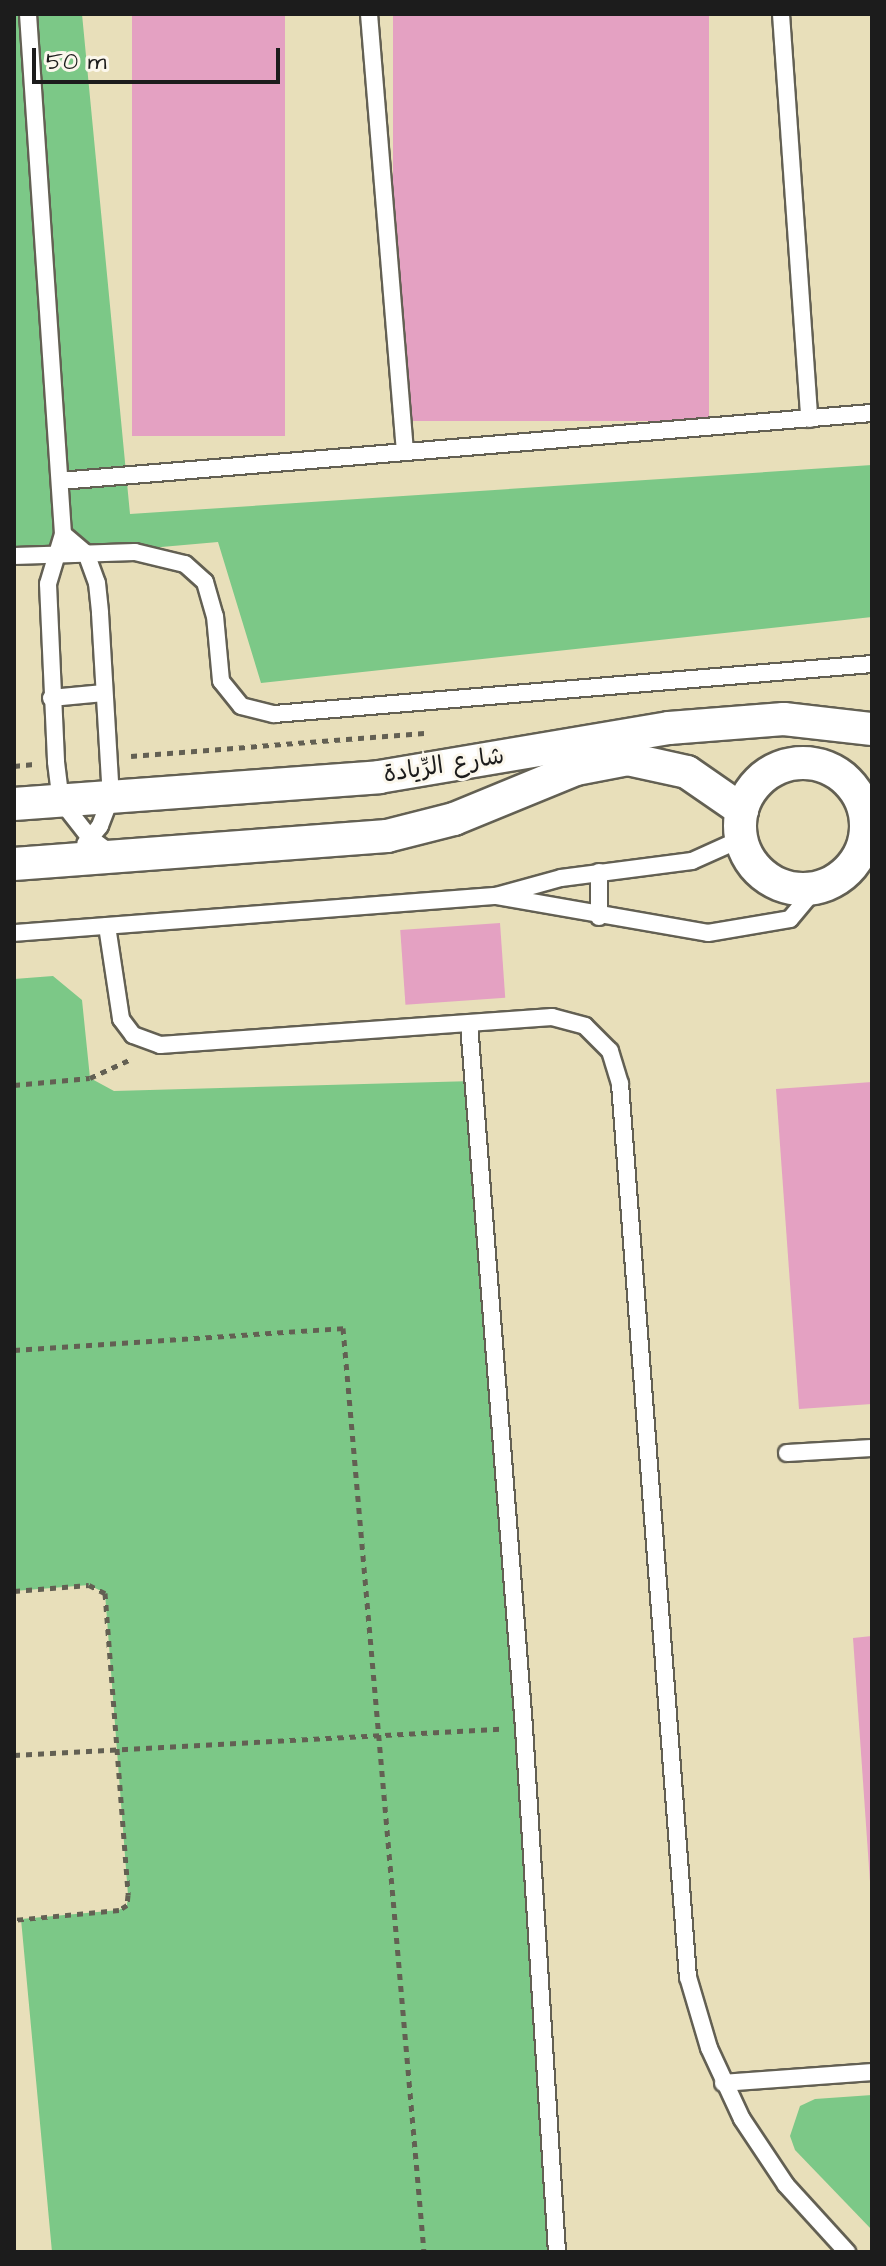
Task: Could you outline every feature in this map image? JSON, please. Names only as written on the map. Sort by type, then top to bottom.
[{"type":"street","name":"شارع الرِّيادة","points":[[14,804],[422,772],[669,728],[784,719],[872,729]]},
{"type":"street","name":"شارع الرِّيادة","points":[[14,864],[63,860],[103,848],[387,836],[454,819],[576,769],[619,760],[648,760],[687,772],[742,825]]},
{"type":"street","points":[[817,765],[861,787],[865,856],[833,882],[816,888],[777,884],[748,858],[742,825],[762,778],[779,768],[817,765]]},
{"type":"lane","points":[[28,14],[63,534],[53,555],[48,584],[51,698],[61,801],[103,848]]},
{"type":"lane","points":[[369,14],[405,452]]},
{"type":"lane","points":[[781,14],[809,419]]},
{"type":"lane","points":[[60,481],[872,413]]},
{"type":"lane","points":[[63,534],[86,553],[97,583],[111,797],[103,848]]},
{"type":"lane","points":[[14,556],[135,552],[185,564],[205,582],[215,616],[221,681],[241,706],[274,714],[872,664]]},
{"type":"lane","points":[[51,698],[104,693]]},
{"type":"lane","points":[[14,933],[496,896],[599,872],[692,861],[742,825]]},
{"type":"lane","points":[[599,872],[599,917]]},
{"type":"lane","points":[[496,896],[678,932],[735,932],[790,919],[816,888]]},
{"type":"lane","points":[[107,926],[121,1019],[133,1035],[160,1045],[569,1020],[599,1036],[617,1066],[682,1940],[698,2013],[723,2083],[786,2185],[847,2252]]},
{"type":"lane","points":[[469,1024],[524,1728],[557,2252]]},
{"type":"lane","points":[[787,1453],[872,1448]]},
{"type":"lane","points":[[723,2083],[872,2072]]},
{"type":"path","points":[[14,1085],[90,1078],[160,1045]]},
{"type":"path","points":[[14,1350],[343,1328],[424,2252]]},
{"type":"path","points":[[14,1591],[89,1585],[105,1593],[127,1905],[14,1920]]},
{"type":"path","points":[[14,1755],[524,1728]]},
{"type":"green space","points":[[14,14],[82,14],[130,514],[872,465],[872,617],[261,683],[218,542],[14,560]]},
{"type":"green space","points":[[53,976],[82,1000],[90,1078],[114,1091],[474,1081],[557,2252],[52,2252],[21,1919],[119,1910],[127,1905],[128,1895],[105,1593],[89,1585],[14,1591],[14,979]]},
{"type":"green space","points":[[872,2095],[872,2230],[795,2150],[790,2136],[800,2106],[815,2099]]},
{"type":"building","points":[[132,14],[285,14],[285,436],[132,436]]},
{"type":"building","points":[[393,14],[709,14],[709,421],[393,421]]},
{"type":"building","points":[[500,923],[505,998],[405,1005],[400,930]]},
{"type":"building","points":[[872,1082],[872,1404],[799,1409],[776,1089]]},
{"type":"building","points":[[872,1636],[872,1882],[870,1882],[853,1638]]}]
